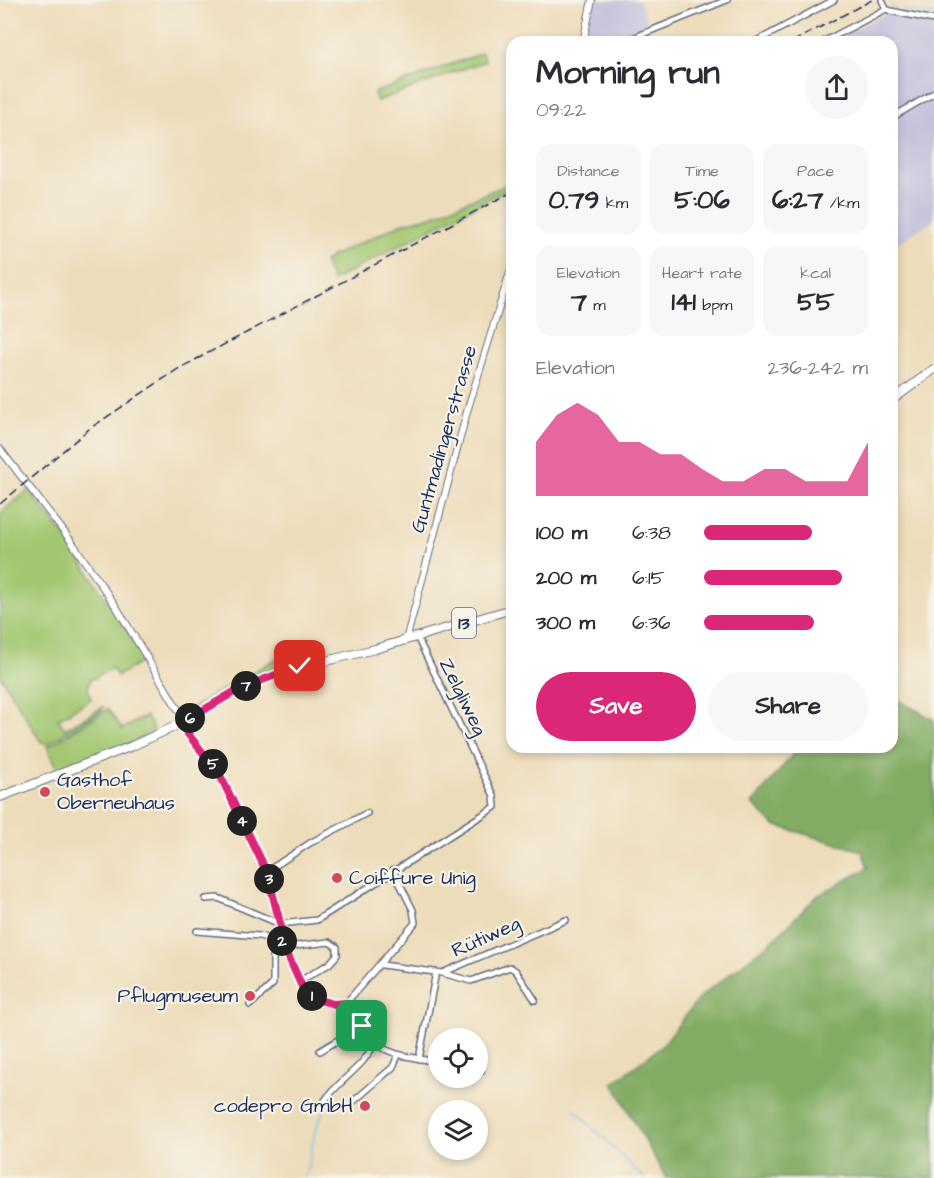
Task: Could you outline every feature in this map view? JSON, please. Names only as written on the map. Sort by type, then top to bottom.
[{"type":"main road","points":[[898,396],[934,369]]},
{"type":"main road","name":"13","points":[[0,797],[106,756],[182,723],[232,693],[277,673],[406,640],[506,611]]},
{"type":"street","points":[[584,36],[592,0]]},
{"type":"street","points":[[643,36],[727,0]]},
{"type":"street","points":[[767,36],[834,0]]},
{"type":"street","points":[[883,1],[886,9]]},
{"type":"street","points":[[834,36],[886,9],[934,20]]},
{"type":"street","points":[[898,114],[934,93]]},
{"type":"street","name":"Guntmadingerstrasse","points":[[406,640],[468,408],[506,285]]},
{"type":"street","points":[[0,449],[71,541],[117,608],[182,723],[219,773],[266,872],[280,924],[281,946],[307,993],[319,1000],[334,1004],[346,1003],[415,923],[413,910],[393,870]]},
{"type":"street","points":[[411,621],[417,637]]},
{"type":"street","name":"Zelgliweg","points":[[280,924],[321,918],[393,870],[490,812],[495,802],[417,637]]},
{"type":"street","points":[[266,872],[310,843],[367,813]]},
{"type":"street","points":[[206,899],[218,898],[280,924]]},
{"type":"street","name":"Rütiweg","points":[[382,964],[439,972],[566,920]]},
{"type":"street","points":[[197,931],[259,936],[281,946],[329,942],[337,947],[338,955],[333,960],[300,981]]},
{"type":"street","points":[[250,1005],[273,984],[273,957],[281,946]]},
{"type":"street","points":[[419,1059],[439,972],[471,981],[510,967],[516,971],[535,1000]]},
{"type":"street","points":[[346,1003],[374,1043],[398,1055],[428,1060]]},
{"type":"street","points":[[320,1051],[362,1026]]},
{"type":"street","points":[[324,1102],[341,1081],[368,1057],[374,1043]]},
{"type":"street","points":[[354,1101],[393,1067],[398,1055]]},
{"type":"shaded area","points":[[592,0],[639,0],[651,30],[637,36],[584,36]]},
{"type":"shaded area","points":[[891,11],[934,21],[934,220],[898,243],[898,36],[840,36]]},
{"type":"green space","points":[[482,53],[485,61],[377,101],[374,93]]},
{"type":"green space","points":[[506,185],[506,190],[332,281],[324,262],[330,257],[401,224],[432,216]]},
{"type":"green space","points":[[29,490],[67,539],[146,660],[117,676],[112,668],[90,680],[88,688],[91,699],[58,719],[65,729],[103,707],[101,711],[47,744],[41,742],[0,675],[0,513]]},
{"type":"green space","points":[[279,657],[281,669],[189,715],[183,713]]},
{"type":"green space","points":[[898,700],[934,720],[934,1178],[666,1178],[613,1083],[662,1046],[700,997],[772,941],[817,896],[868,868],[862,851],[774,825],[752,804],[794,753],[898,753]]},
{"type":"green space","points":[[108,709],[122,729],[146,716],[154,730],[134,742],[58,769],[47,747]]},
{"type":"waterway","points":[[890,6],[896,9]]},
{"type":"waterway","points":[[902,10],[934,15]]},
{"type":"waterway","points":[[305,1178],[316,1129],[327,1102]]},
{"type":"waterway","points":[[574,1109],[644,1178]]},
{"type":"railway","points":[[803,36],[872,0]]},
{"type":"railway","points":[[0,504],[89,429],[178,369],[506,195]]},
{"type":"place","name":"Gasthof Oberneuhaus","points":[[45,792]]},
{"type":"place","name":"Coiffure Unig","points":[[337,878]]},
{"type":"place","name":"Pflugmuseum","points":[[250,996]]},
{"type":"place","name":"codepro GmbH","points":[[365,1106]]},
{"type":"route","points":[[300,666],[241,688],[180,724],[219,773],[262,862],[282,931],[282,942],[303,989],[319,1000],[334,1004],[346,1003],[362,1026]]}]
